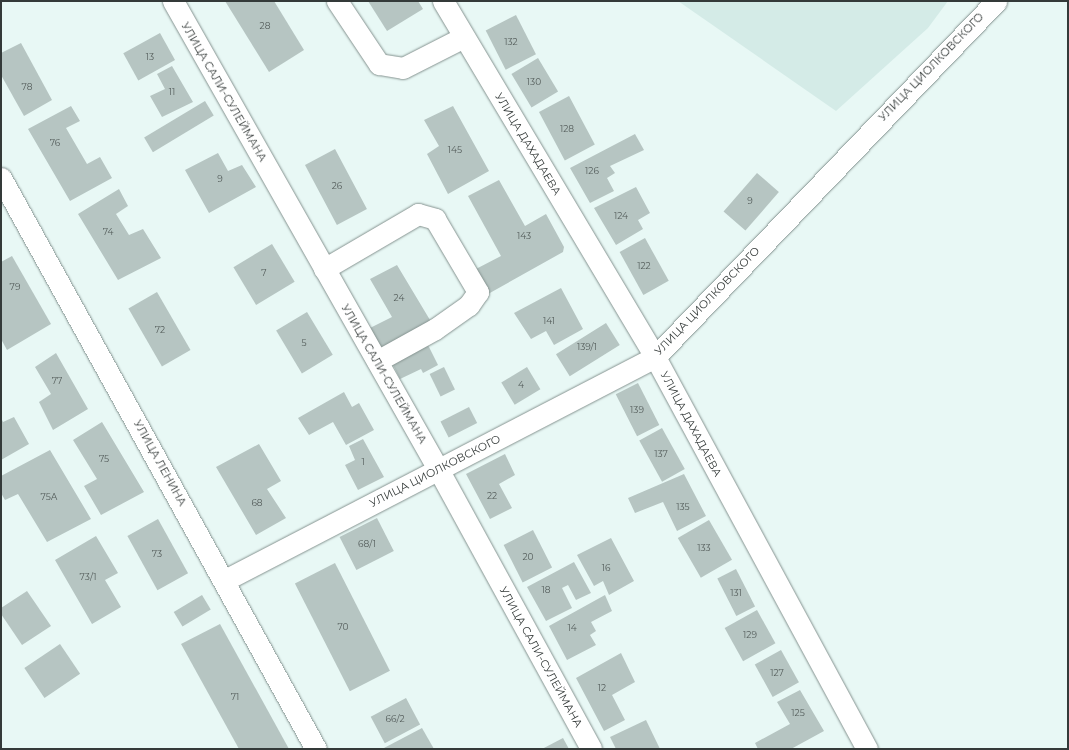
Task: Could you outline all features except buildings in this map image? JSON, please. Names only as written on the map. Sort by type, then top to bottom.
[{"type":"street","name":"УЛИЦА САЛИ-СУЛЕЙМАНА","points":[[173,1],[438,469],[591,749]]},
{"type":"street","points":[[337,1],[379,64],[403,68],[464,37]]},
{"type":"street","name":"УЛИЦА ДАХАДАЕВА","points":[[443,1],[655,356],[867,749]]},
{"type":"street","name":"УЛИЦА ЦИОЛКОВСКОГО","points":[[225,580],[655,356],[996,1]]},
{"type":"street","name":"УЛИЦА ЛЕНИНА","points":[[1,178],[225,580],[316,749]]},
{"type":"street","points":[[324,269],[418,214],[435,218],[478,292],[469,305],[435,329],[377,361]]},
{"type":"shaded area","points":[[678,1],[948,1],[928,28],[836,111]]}]
